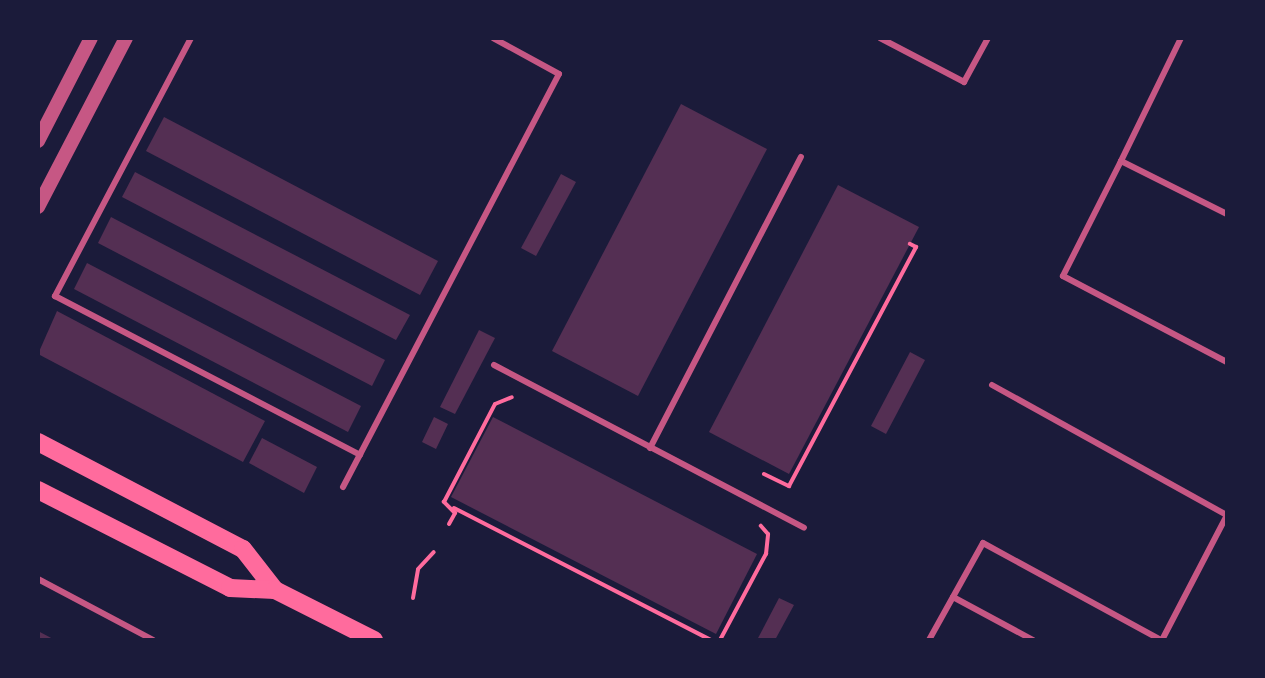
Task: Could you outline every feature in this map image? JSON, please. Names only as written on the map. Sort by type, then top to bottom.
[{"type":"main road","points":[[38,442],[243,549],[275,590]]},
{"type":"main road","points":[[38,490],[230,588],[275,590],[370,639]]},
{"type":"street","points":[[38,141],[91,38]]},
{"type":"street","points":[[38,207],[126,38]]},
{"type":"lane","points":[[191,38],[55,296],[360,455]]},
{"type":"lane","points":[[343,487],[559,74],[493,38]]},
{"type":"lane","points":[[880,38],[964,82],[988,38]]},
{"type":"lane","points":[[1181,38],[1063,276],[1227,362]]},
{"type":"lane","points":[[650,448],[801,157]]},
{"type":"lane","points":[[1121,161],[1227,214]]},
{"type":"lane","points":[[494,365],[804,528]]},
{"type":"lane","points":[[929,640],[983,543],[1162,640],[1227,515],[992,385]]},
{"type":"lane","points":[[38,579],[153,640]]},
{"type":"lane","points":[[953,597],[1033,640]]},
{"type":"path","points":[[764,474],[789,486],[916,247],[910,244]]},
{"type":"path","points":[[512,397],[495,404],[444,502],[711,640]]},
{"type":"path","points":[[449,524],[454,508]]},
{"type":"path","points":[[720,640],[766,554],[768,534],[761,526]]},
{"type":"path","points":[[413,598],[418,569],[434,552]]},
{"type":"building","points":[[681,104],[767,149],[638,396],[552,351]]},
{"type":"building","points":[[164,117],[438,261],[420,295],[146,151]]},
{"type":"building","points":[[135,172],[410,315],[396,340],[122,197]]},
{"type":"building","points":[[561,174],[576,182],[536,256],[521,248]]},
{"type":"building","points":[[838,185],[919,227],[789,474],[709,432]]},
{"type":"building","points":[[111,217],[385,360],[372,386],[98,243]]},
{"type":"building","points":[[87,263],[361,406],[348,432],[74,289]]},
{"type":"building","points":[[57,311],[265,421],[243,462],[38,354]]},
{"type":"building","points":[[479,330],[495,338],[455,414],[440,407]]},
{"type":"building","points":[[910,352],[925,360],[886,434],[871,426]]},
{"type":"building","points":[[434,417],[448,424],[436,449],[422,442]]},
{"type":"building","points":[[493,417],[757,554],[716,634],[451,497]]},
{"type":"building","points":[[262,438],[317,467],[304,493],[249,463]]},
{"type":"building","points":[[779,598],[794,605],[775,640],[757,640]]},
{"type":"building","points":[[38,631],[55,640],[38,640]]}]
